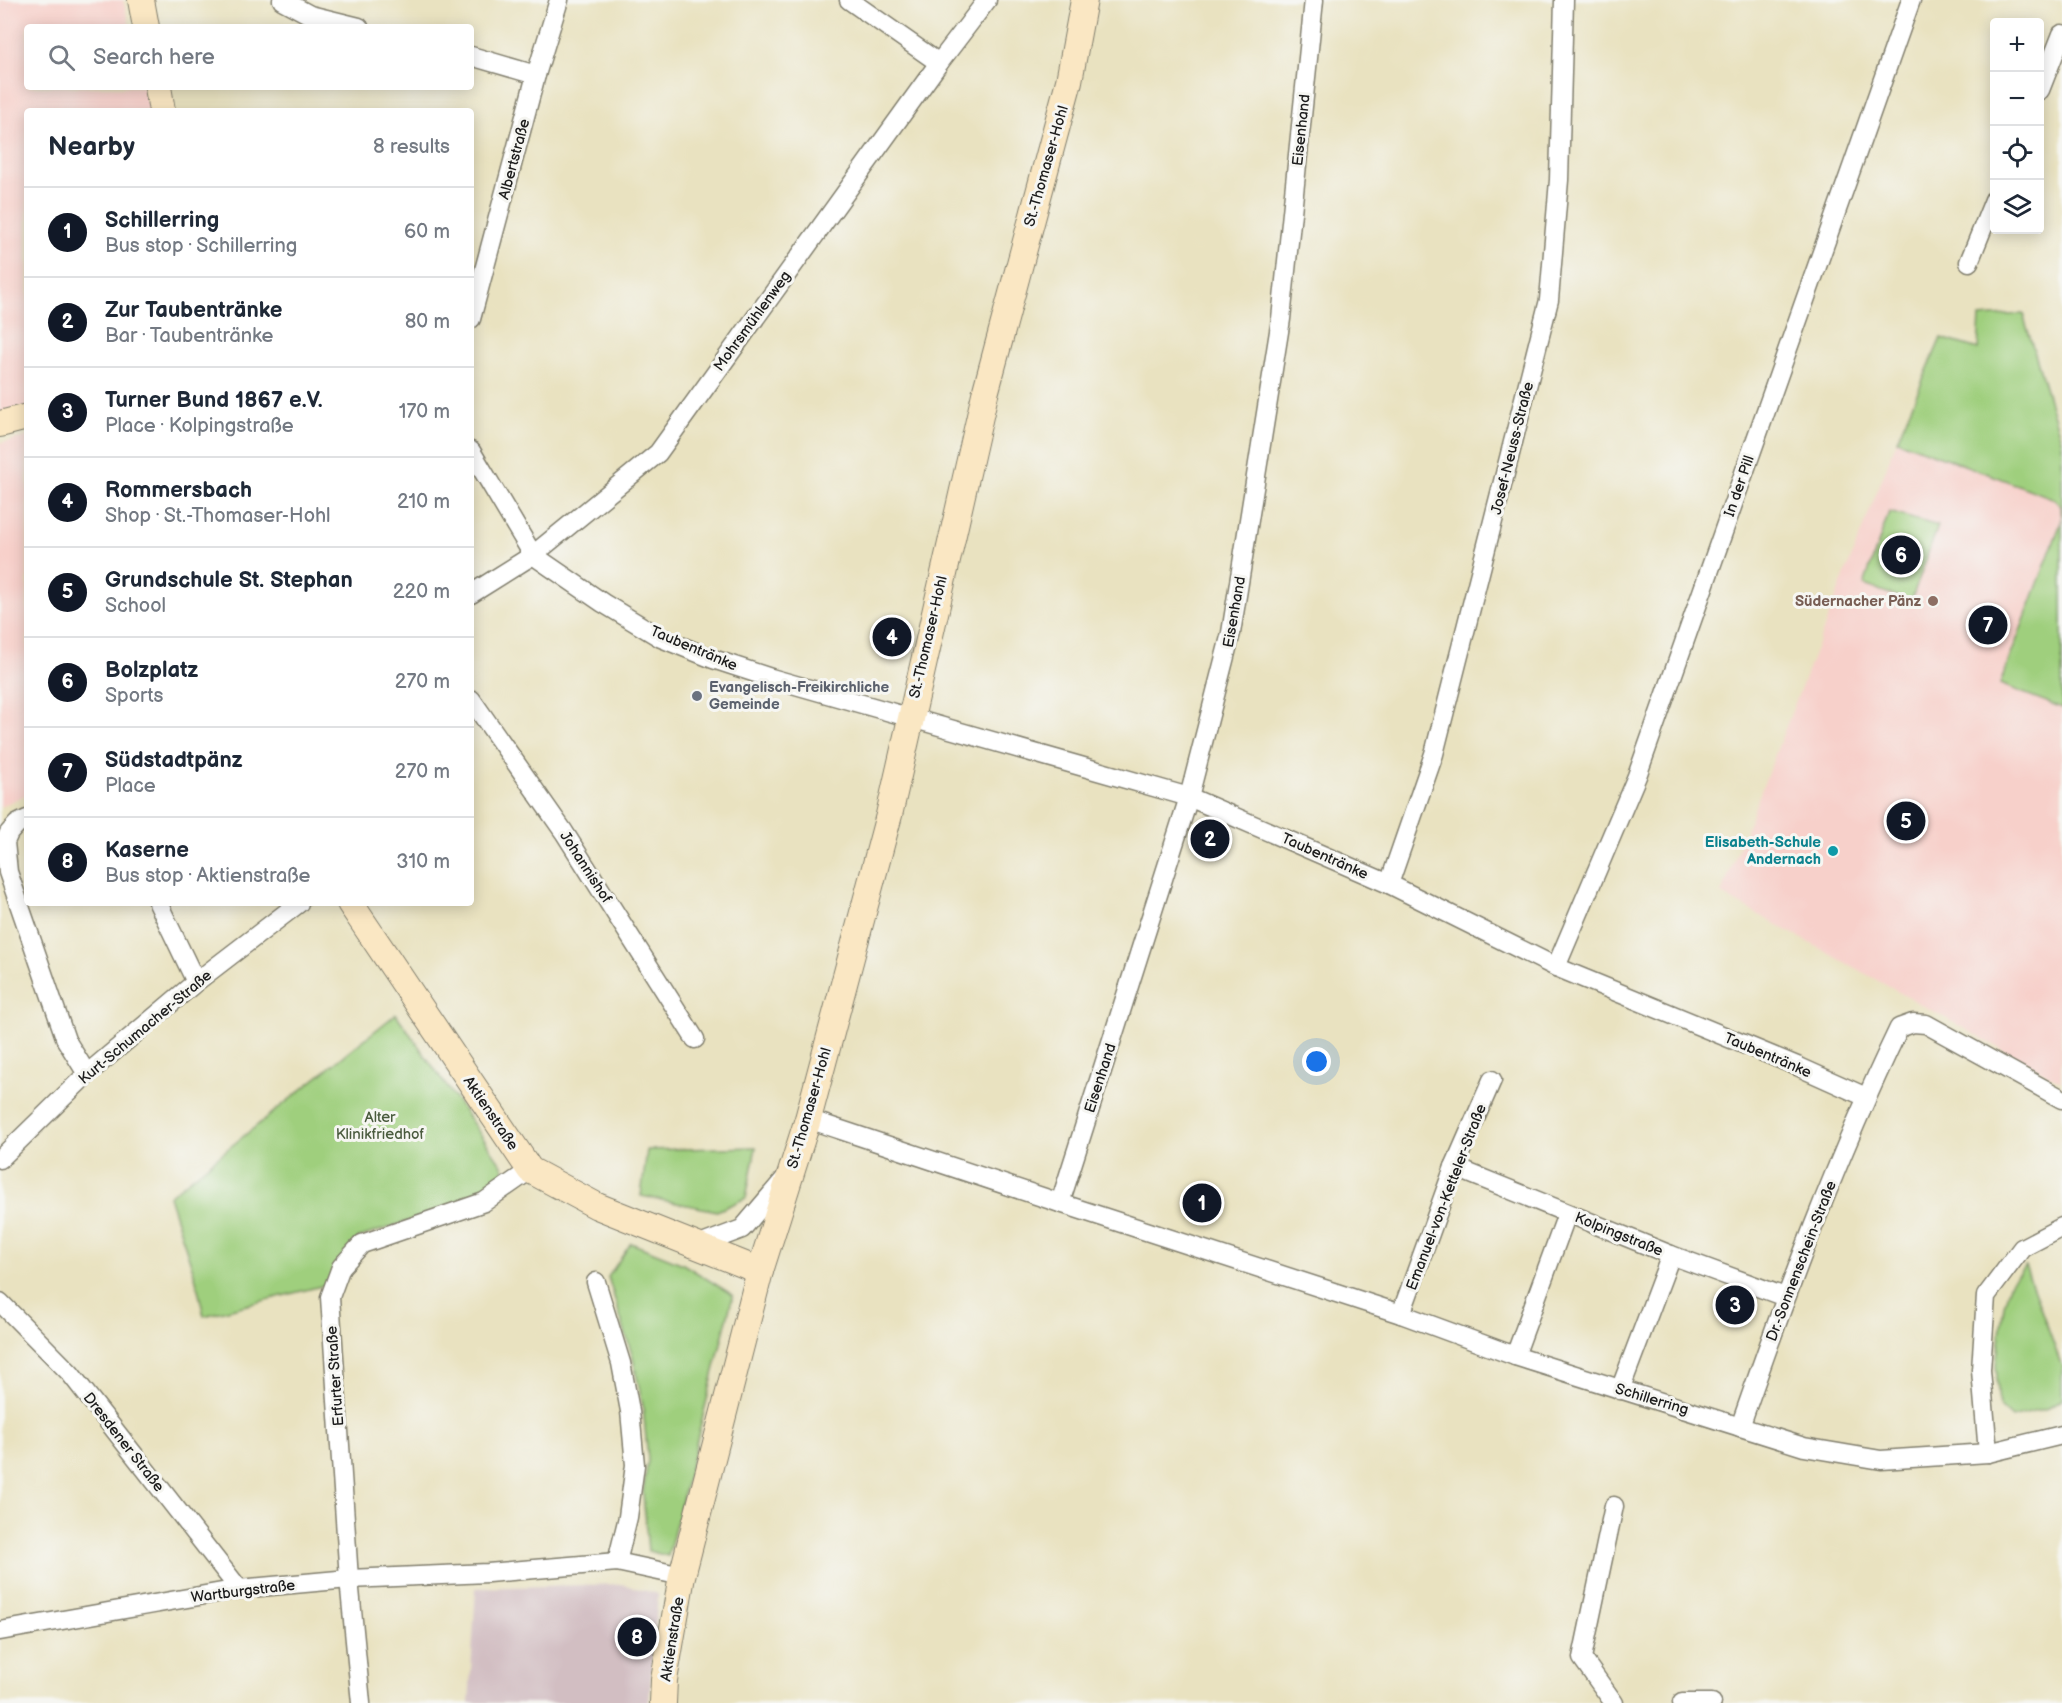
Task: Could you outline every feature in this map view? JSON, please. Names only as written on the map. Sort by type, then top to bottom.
[{"type":"street","points":[[141,0],[145,24]]},
{"type":"street","points":[[282,0],[310,15],[347,24]]},
{"type":"street","name":"Albertstraße","points":[[474,290],[559,0]]},
{"type":"street","points":[[849,0],[939,63]]},
{"type":"street","name":"Mohrsmühlenweg","points":[[474,592],[533,555],[658,453],[939,63],[987,0]]},
{"type":"street","name":"St.-Thomaser-Hohl","points":[[760,1271],[808,1119],[889,815],[985,394],[1069,81],[1084,0]]},
{"type":"street","name":"Eisenhand","points":[[1060,1203],[1189,796],[1231,633],[1279,331],[1314,0]]},
{"type":"street","name":"Josef-Neuss-Straße","points":[[1389,884],[1434,754],[1549,300],[1559,180],[1564,0]]},
{"type":"street","name":"In der Pill","points":[[1556,967],[1637,776],[1911,0]]},
{"type":"street","points":[[2044,80],[2062,34]]},
{"type":"street","points":[[474,57],[536,75]]},
{"type":"street","points":[[158,90],[162,108]]},
{"type":"street","points":[[1970,262],[1990,212]]},
{"type":"street","points":[[0,424],[24,418]]},
{"type":"street","points":[[474,456],[533,555]]},
{"type":"street","name":"Taubentränke","points":[[533,555],[603,603],[661,638],[713,659],[771,678],[1189,796],[1389,884],[1556,967],[1797,1066],[1866,1097]]},
{"type":"street","name":"Johannishof","points":[[474,703],[564,832],[695,1039]]},
{"type":"street","points":[[24,820],[9,833],[5,842],[8,872],[66,1041],[87,1074]]},
{"type":"street","points":[[159,906],[196,982]]},
{"type":"street","name":"Kurt-Schumacher-Straße","points":[[0,1160],[87,1074],[196,982],[295,906]]},
{"type":"street","name":"Aktienstraße","points":[[352,906],[530,1170],[597,1206],[760,1271],[682,1575],[664,1680],[663,1703]]},
{"type":"street","points":[[1866,1097],[1899,1028],[1913,1023],[1926,1024],[2062,1099]]},
{"type":"street","name":"Emanuel-von-Ketteler-Straße","points":[[1401,1314],[1454,1167],[1492,1080]]},
{"type":"street","name":"Dr.-Sonnenschein-Straße","points":[[1740,1427],[1785,1297],[1866,1097]]},
{"type":"street","name":"Schillerring","points":[[808,1119],[1401,1314],[1515,1356],[1804,1447],[1881,1460],[1988,1453],[2062,1435]]},
{"type":"street","name":"Kolpingstraße","points":[[1454,1167],[1671,1255],[1785,1297]]},
{"type":"street","name":"Erfurter Straße","points":[[361,1703],[349,1579],[330,1297],[341,1267],[362,1244],[484,1202],[530,1170]]},
{"type":"street","points":[[697,1246],[742,1229],[790,1173]]},
{"type":"street","points":[[1515,1356],[1567,1214]]},
{"type":"street","points":[[1988,1453],[1981,1370],[1986,1296],[2022,1248],[2062,1227]]},
{"type":"street","points":[[1620,1390],[1671,1255]]},
{"type":"street","points":[[596,1282],[621,1363],[630,1411],[635,1465],[628,1517],[617,1562]]},
{"type":"street","name":"Dresdener Straße","points":[[0,1302],[70,1373],[239,1589]]},
{"type":"street","points":[[1614,1506],[1582,1658],[1614,1703]]},
{"type":"street","name":"Aktienstraße","points":[[488,1573],[617,1562],[682,1575]]},
{"type":"street","name":"Wartburgstraße","points":[[0,1630],[239,1589],[349,1579],[488,1573]]},
{"type":"street","points":[[1682,1703],[1712,1703]]},
{"type":"shaded area","points":[[0,0],[123,0],[129,24],[24,24],[24,90],[146,90],[150,108],[24,108],[24,409],[0,414]]},
{"type":"shaded area","points":[[24,438],[24,795],[0,807],[0,443]]},
{"type":"shaded area","points":[[1897,440],[2055,499],[2061,508],[2062,520],[2000,684],[2062,708],[2061,1082],[1721,894]]},
{"type":"shaded area","points":[[621,1584],[658,1594],[649,1703],[469,1703],[476,1588]]},
{"type":"green space","points":[[2023,314],[2062,443],[2062,520],[2061,508],[2055,499],[1897,440],[1941,338],[1978,349],[1980,317]]},
{"type":"green space","points":[[1889,512],[1938,526],[1911,601],[1864,585]]},
{"type":"green space","points":[[2062,520],[2062,708],[2000,684]]},
{"type":"green space","name":"Alter Klinikfriedhof","points":[[396,1014],[502,1165],[506,1177],[480,1197],[358,1238],[329,1284],[204,1316],[196,1280],[169,1196]]},
{"type":"green space","points":[[756,1147],[746,1198],[717,1211],[641,1196],[647,1150]]},
{"type":"green space","points":[[631,1243],[683,1264],[733,1295],[668,1556],[648,1551],[643,1493],[648,1460],[643,1406],[633,1358],[608,1277]]},
{"type":"green space","points":[[2025,1266],[2062,1367],[2062,1400],[2048,1408],[2012,1418],[1999,1406],[1996,1364],[2004,1305],[2011,1282]]},
{"type":"place","name":"Bolzplatz","points":[[1901,555]]},
{"type":"place","name":"Südernacher Pänz","points":[[1933,601]]},
{"type":"place","name":"Südstadtpänz","points":[[1988,625]]},
{"type":"place","name":"Rommersbach","points":[[892,637]]},
{"type":"place","name":"Evangelisch-Freikirchliche Gemeinde","points":[[697,696]]},
{"type":"place","name":"Grundschule St. Stephan","points":[[1906,821]]},
{"type":"place","name":"Zur Taubentränke","points":[[1210,839]]},
{"type":"place","name":"Elisabeth-Schule Andernach","points":[[1833,851]]},
{"type":"place","name":"Schillerring","points":[[1202,1203]]},
{"type":"place","name":"Turner Bund 1867 e.V.","points":[[1735,1305]]},
{"type":"place","name":"Kaserne","points":[[637,1637]]}]
